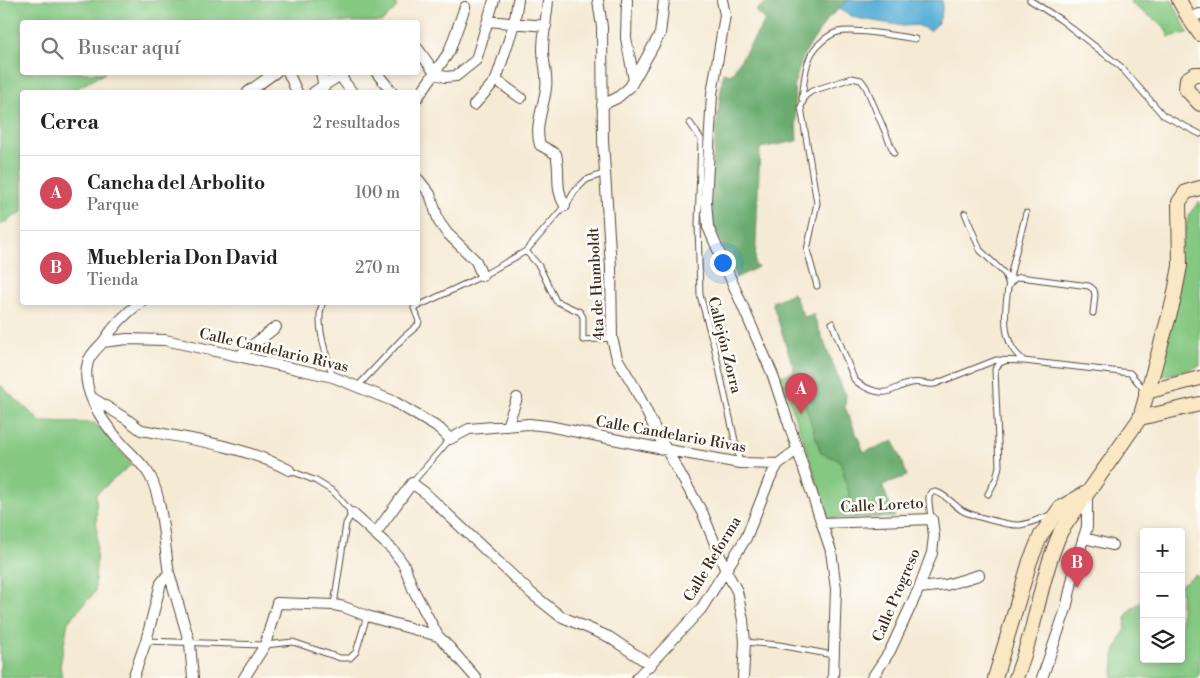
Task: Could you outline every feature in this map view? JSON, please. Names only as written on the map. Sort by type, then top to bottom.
[{"type":"main road","points":[[1179,0],[1194,16],[1200,34]]},
{"type":"main road","points":[[1200,74],[1194,74],[1187,79],[1186,89],[1200,104]]},
{"type":"main road","points":[[1016,678],[1031,631],[1045,575],[1061,532],[1140,418],[1173,302],[1180,266],[1179,202],[1186,192],[1200,188]]},
{"type":"main road","points":[[1146,392],[1200,378]]},
{"type":"main road","points":[[1140,418],[1200,404]]},
{"type":"main road","points":[[996,678],[1030,562],[1041,535],[1060,508],[1087,493]]},
{"type":"street","points":[[420,52],[435,73],[444,77],[456,76],[476,60],[494,0]]},
{"type":"street","points":[[474,105],[496,80],[514,24],[518,0]]},
{"type":"street","points":[[548,0],[543,52],[546,64],[546,87],[540,113],[538,137],[540,145],[556,154],[560,196],[566,206]]},
{"type":"street","name":"4ta de Humboldt","points":[[598,0],[602,27],[604,72],[602,105],[611,267],[612,338],[617,358],[703,514],[726,571],[737,591],[745,642],[743,678]]},
{"type":"street","points":[[627,0],[626,38],[634,80]]},
{"type":"street","points":[[602,105],[617,98],[630,87],[660,34],[664,0]]},
{"type":"street","points":[[722,0],[725,15],[712,94],[702,201],[708,227],[772,373],[831,551],[836,589],[833,678]]},
{"type":"street","points":[[420,94],[449,52],[465,7]]},
{"type":"street","points":[[488,20],[546,26]]},
{"type":"street","points":[[251,90],[272,75]]},
{"type":"street","points":[[289,75],[296,90]]},
{"type":"street","points":[[319,90],[321,75]]},
{"type":"street","points":[[319,90],[342,75]]},
{"type":"street","points":[[344,75],[351,90]]},
{"type":"street","points":[[378,75],[390,90]]},
{"type":"street","points":[[496,80],[521,98]]},
{"type":"street","points":[[420,182],[430,194],[439,222],[447,233],[476,261],[482,276]]},
{"type":"street","points":[[137,305],[110,331],[88,361],[86,378],[91,396],[115,437],[149,474],[156,491],[169,573],[190,644],[193,678]]},
{"type":"street","points":[[239,356],[276,327]]},
{"type":"street","name":"Calle Candelario Rivas","points":[[103,342],[127,339],[165,340],[333,377],[393,400],[440,429],[450,439],[469,429],[529,424],[740,463],[778,464]]},
{"type":"street","points":[[91,396],[140,430],[240,450],[289,470]]},
{"type":"street","points":[[507,426],[517,398]]},
{"type":"street","name":"Calle Reforma","points":[[637,678],[701,609],[746,538],[770,478],[778,464],[798,449]]},
{"type":"street","points":[[375,534],[412,483],[532,593],[560,616],[609,637],[650,665]]},
{"type":"street","points":[[1042,678],[1066,610],[1087,527],[1087,493]]},
{"type":"street","points":[[352,513],[393,550],[404,565],[412,589],[438,636],[450,647],[476,678]]},
{"type":"street","name":"Calle Loreto","points":[[822,523],[932,519]]},
{"type":"street","name":"Calle Progreso","points":[[872,678],[890,651],[932,553],[934,536],[932,519]]},
{"type":"street","points":[[1084,538],[1112,545]]},
{"type":"street","points":[[133,678],[146,641],[161,583],[169,573]]},
{"type":"street","points":[[918,588],[946,585],[979,575]]},
{"type":"street","points":[[244,678],[265,645],[277,603],[334,605],[438,636]]},
{"type":"lane","points":[[1030,0],[1062,20],[1120,66],[1164,114],[1200,134]]},
{"type":"lane","points":[[817,286],[807,250],[817,203],[801,107],[806,70],[810,56],[823,41],[838,32],[858,32],[915,39]]},
{"type":"lane","points":[[801,107],[805,96],[812,91],[852,78],[861,80],[866,87],[894,152]]},
{"type":"lane","name":"Callejón Zorra","points":[[690,123],[701,139],[702,201],[698,224],[700,295],[714,346],[740,463]]},
{"type":"lane","points":[[357,387],[403,338],[418,325],[419,321],[414,308],[482,276],[526,251],[566,206],[574,192],[586,180],[605,173]]},
{"type":"lane","points":[[965,213],[980,250],[1004,274],[1009,284]]},
{"type":"lane","points":[[1024,361],[1015,353],[1009,342],[1006,325],[1006,307],[1009,284],[1026,213]]},
{"type":"lane","points":[[526,251],[539,266],[556,301],[580,312],[583,316],[583,340],[612,338]]},
{"type":"lane","points":[[1009,284],[1014,279],[1020,277],[1089,286],[1094,290],[1095,295],[1093,313]]},
{"type":"lane","points":[[322,305],[320,308],[322,336],[333,377]]},
{"type":"lane","points":[[832,322],[854,379],[858,384],[878,393],[884,394],[917,382],[929,385],[935,384],[996,360],[1024,361],[1130,373],[1146,392]]},
{"type":"lane","points":[[988,494],[996,479],[999,466],[995,369],[1000,363],[1008,360]]},
{"type":"lane","points":[[412,483],[450,439]]},
{"type":"lane","points":[[289,470],[334,492],[352,513],[346,524],[334,605]]},
{"type":"lane","name":"Calle Loreto","points":[[932,519],[928,496],[931,492],[935,491],[942,494],[949,502],[965,512],[1006,523],[1020,525],[1055,514]]},
{"type":"lane","points":[[146,641],[190,644],[265,645],[293,642],[340,658],[350,658],[356,652],[367,616]]},
{"type":"lane","points":[[745,642],[779,644],[833,656]]},
{"type":"green space","points":[[0,0],[394,0],[397,7],[384,20],[20,20],[20,75],[101,75],[74,90],[20,90],[20,213],[0,225]]},
{"type":"green space","points":[[769,0],[850,0],[828,18],[804,54],[794,85],[797,141],[760,148],[755,265],[758,267],[736,278],[713,224],[711,183],[716,129],[723,73],[731,75],[765,21],[755,11]]},
{"type":"green space","points":[[1131,0],[1172,0],[1188,33],[1169,37],[1164,26],[1130,3]]},
{"type":"green space","points":[[1200,201],[1200,366],[1151,380],[1189,214]]},
{"type":"green space","points":[[793,293],[804,317],[813,314],[846,394],[845,407],[864,452],[894,441],[907,476],[882,485],[895,517],[856,518],[840,461],[821,453],[772,302]]},
{"type":"green space","points":[[794,371],[821,453],[840,461],[856,518],[825,518],[813,469],[781,376]]},
{"type":"green space","points":[[0,385],[41,422],[95,423],[132,464],[96,494],[95,592],[68,622],[60,666],[62,678],[0,678]]},
{"type":"green space","points":[[1195,575],[1200,578],[1200,590],[1195,604],[1200,619],[1200,672],[1198,678],[1113,678],[1114,655],[1125,629],[1126,616],[1132,608],[1140,603],[1140,663],[1185,663],[1185,582]]},
{"type":"water","points":[[849,0],[942,0],[942,9],[939,21],[930,31],[917,25],[903,26],[856,18],[838,9]]},
{"type":"place","name":"Cancha del Arbolito","points":[[801,414]]},
{"type":"place","name":"Muebleria Don David","points":[[1077,588]]}]
